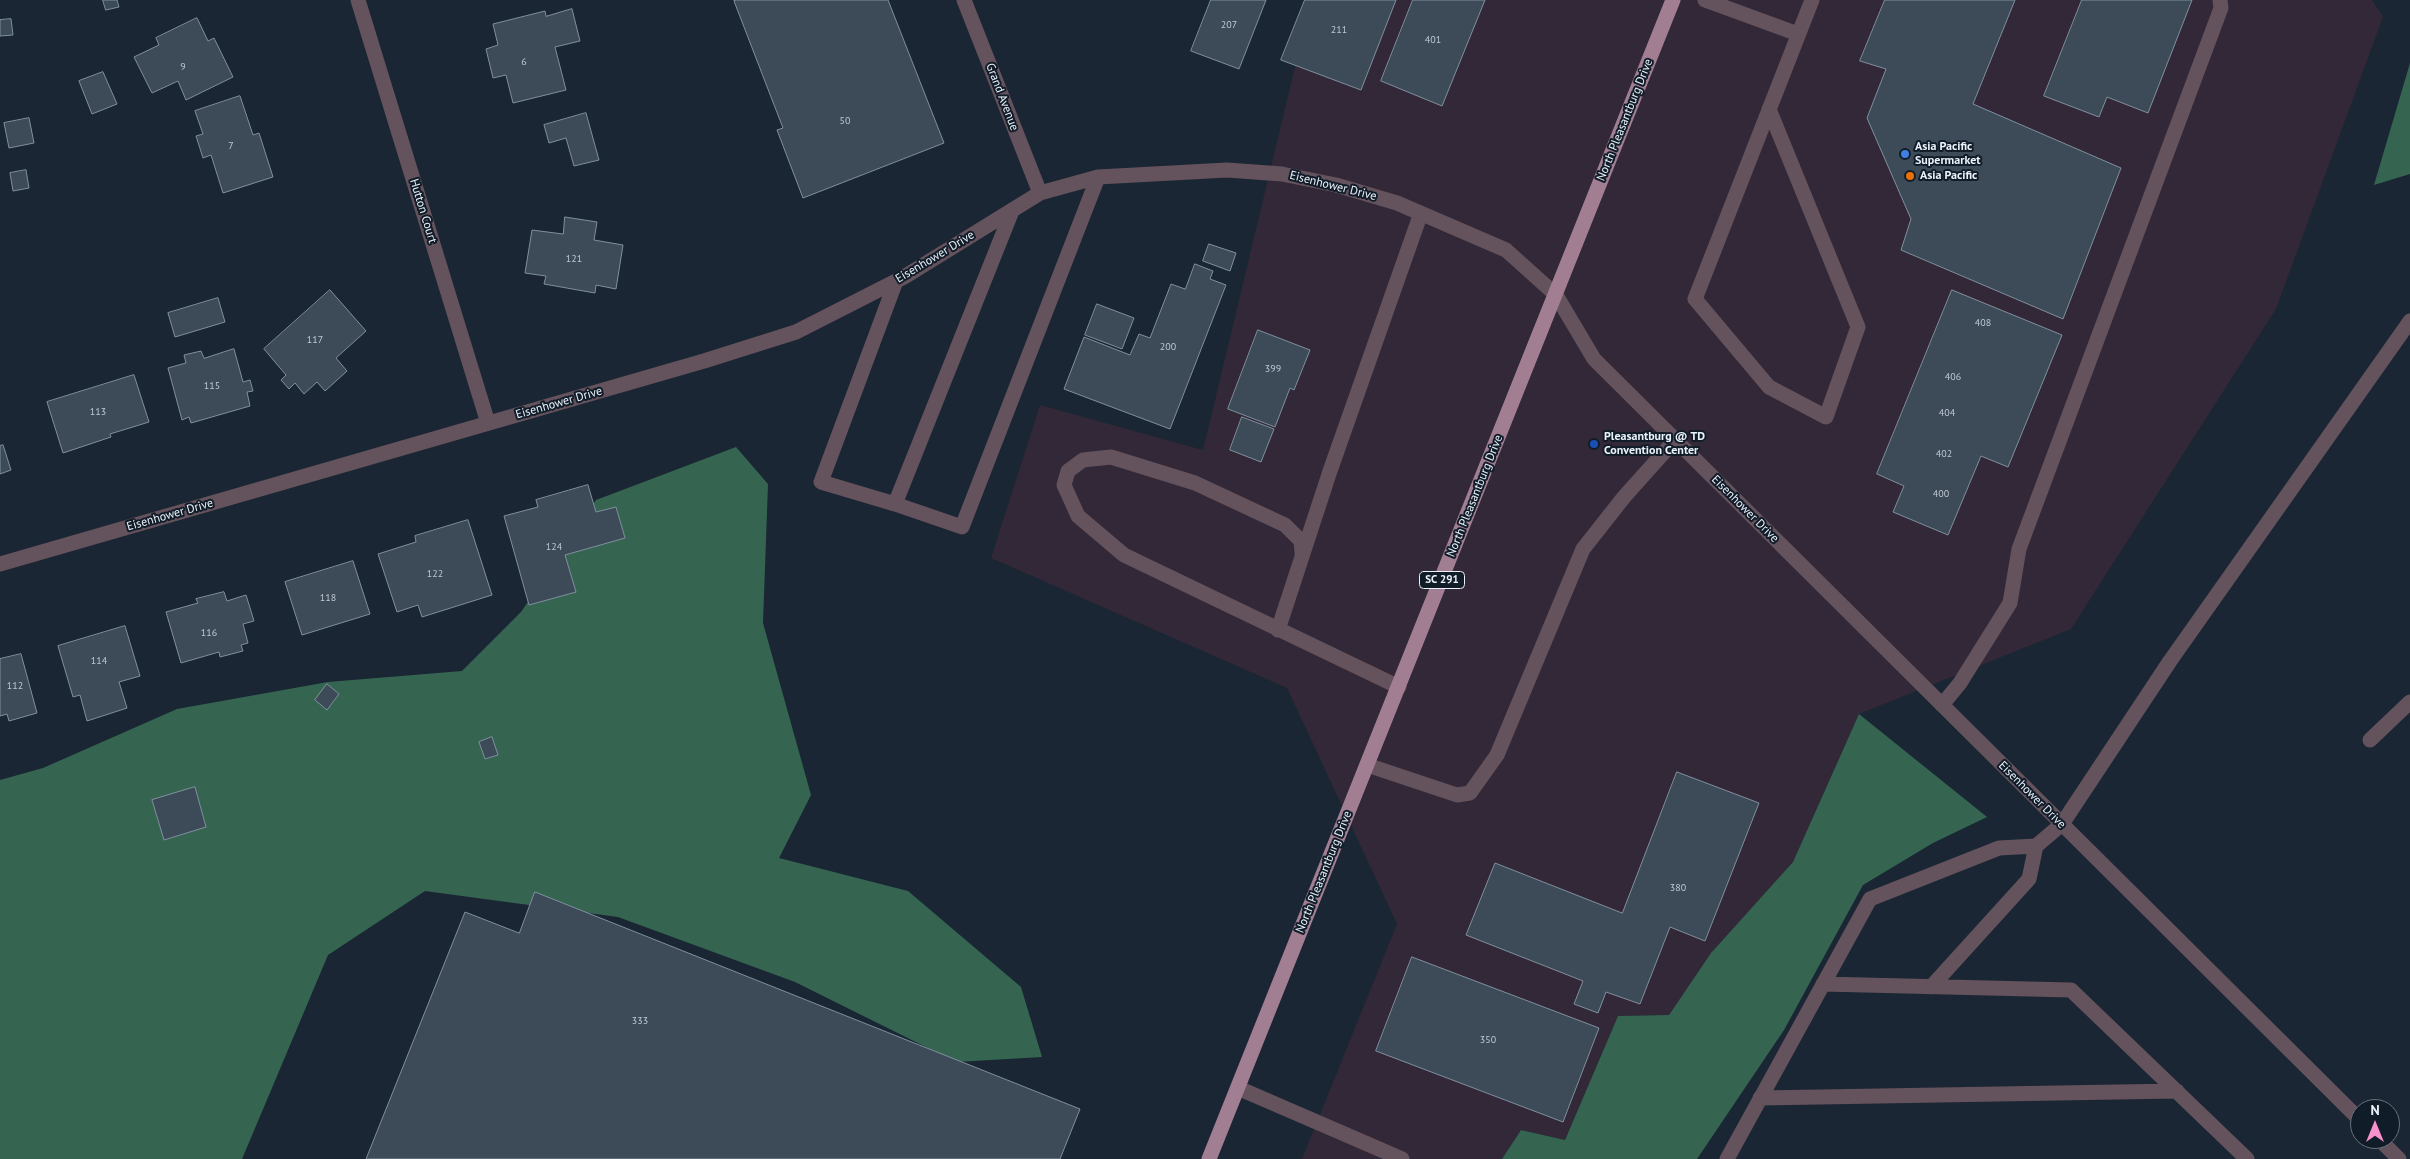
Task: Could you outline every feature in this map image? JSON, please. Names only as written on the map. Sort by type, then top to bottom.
[{"type":"main road","name":"North Pleasantburg Drive","points":[[1209,1159],[1673,0]]},
{"type":"street","name":"Hutton Court","points":[[358,0],[488,423]]},
{"type":"street","name":"Grand Avenue","points":[[964,0],[1040,193]]},
{"type":"street","points":[[1705,0],[1798,34]]},
{"type":"street","points":[[1769,109],[1858,327],[1826,417],[1769,387],[1695,299],[1798,34],[1812,0]]},
{"type":"street","points":[[1942,705],[1960,683],[2010,603],[2019,549],[2221,8],[2220,0]]},
{"type":"street","name":"Eisenhower Drive","points":[[0,564],[704,362],[796,332],[896,281],[1040,193],[1098,177],[1227,170],[1282,174],[1336,185],[1397,203],[1506,250],[1556,295],[1594,359],[2350,1110]]},
{"type":"street","points":[[896,281],[821,482],[895,504],[962,527],[1098,177]]},
{"type":"street","points":[[895,504],[1012,211]]},
{"type":"street","points":[[1278,630],[1302,554],[1421,213]]},
{"type":"street","points":[[1727,1159],[1870,899],[1999,848],[2036,846],[2062,824],[2170,661],[2410,321]]},
{"type":"street","points":[[1367,766],[1448,793],[1457,795],[1470,794],[1497,755],[1583,549],[1624,497],[1675,440]]},
{"type":"street","points":[[1302,554],[1300,541],[1286,526],[1195,483],[1111,457],[1083,460],[1068,471],[1064,485],[1078,516],[1124,555],[1399,687]]},
{"type":"street","points":[[2370,740],[2410,702]]},
{"type":"street","points":[[1931,987],[2029,878],[2036,846]]},
{"type":"street","points":[[1824,984],[2071,990],[2248,1159]]},
{"type":"street","points":[[1238,1088],[1402,1159]]},
{"type":"street","points":[[1760,1098],[2176,1091]]},
{"type":"street","points":[[2389,1149],[2399,1159]]},
{"type":"shaded area","points":[[1311,0],[2372,0],[2383,17],[2276,309],[2071,629],[1859,714],[1793,862],[1711,953],[1669,1015],[1618,1016],[1565,1140],[1521,1130],[1502,1159],[1302,1159],[1397,924],[1287,688],[991,558],[1040,405],[1203,450]]},
{"type":"green space","points":[[2410,63],[2410,174],[2374,185]]},
{"type":"green space","points":[[736,447],[768,484],[763,623],[811,795],[779,858],[908,891],[1021,987],[1042,1057],[956,1062],[795,982],[618,917],[425,891],[328,955],[242,1159],[0,1159],[0,780],[43,768],[177,709],[328,682],[462,671],[521,612],[596,500]]},
{"type":"green space","points":[[1859,714],[1987,817],[1933,843],[1863,885],[1784,1030],[1697,1159],[1502,1159],[1521,1130],[1565,1140],[1618,1016],[1669,1015],[1711,953],[1793,862]]},
{"type":"building","points":[[103,0],[117,0],[119,7],[106,10]]},
{"type":"building","points":[[888,0],[944,143],[803,198],[777,130],[783,128],[734,1]]},
{"type":"building","points":[[1211,0],[1266,0],[1239,69],[1191,51]]},
{"type":"building","points":[[1305,0],[1396,0],[1361,90],[1281,60]]},
{"type":"building","points":[[1413,0],[1485,0],[1442,106],[1381,81]]},
{"type":"building","points":[[1885,0],[2015,0],[1973,104],[2121,168],[2063,319],[1901,250],[1911,219],[1867,118],[1886,69],[1860,61]]},
{"type":"building","points":[[2082,0],[2192,0],[2148,113],[2107,97],[2099,117],[2044,96]]},
{"type":"building","points":[[572,9],[580,41],[555,47],[566,90],[513,103],[506,75],[493,78],[486,49],[498,45],[493,24],[545,11],[546,16]]},
{"type":"building","points":[[197,18],[208,41],[214,38],[233,77],[186,100],[178,81],[152,93],[134,57],[159,45],[156,38]]},
{"type":"building","points":[[11,19],[13,35],[0,36],[0,20]]},
{"type":"building","points":[[103,72],[117,104],[92,114],[79,81]]},
{"type":"building","points":[[240,96],[253,135],[259,133],[273,177],[223,193],[211,155],[203,158],[196,136],[203,134],[195,111]]},
{"type":"building","points":[[586,113],[599,160],[574,166],[566,138],[549,143],[544,125]]},
{"type":"building","points":[[29,118],[34,143],[9,148],[4,123]]},
{"type":"building","points":[[26,170],[29,188],[13,191],[10,173]]},
{"type":"building","points":[[565,217],[597,222],[594,240],[623,245],[616,289],[596,285],[595,293],[544,284],[546,276],[525,273],[532,230],[563,234]]},
{"type":"building","points":[[1209,244],[1236,253],[1230,271],[1203,261]]},
{"type":"building","points":[[1195,264],[1213,271],[1210,279],[1226,285],[1170,429],[1064,389],[1084,337],[1130,355],[1139,334],[1150,338],[1171,284],[1185,289]]},
{"type":"building","points":[[330,290],[366,331],[336,358],[347,371],[325,391],[317,382],[304,394],[295,383],[289,389],[281,380],[286,375],[264,349]]},
{"type":"building","points":[[1952,290],[2062,335],[2008,467],[1981,456],[1948,535],[1893,512],[1904,486],[1877,474]]},
{"type":"building","points":[[218,298],[225,322],[175,337],[168,313]]},
{"type":"building","points":[[1097,304],[1134,318],[1122,349],[1085,335]]},
{"type":"building","points":[[1258,330],[1310,350],[1294,390],[1290,388],[1275,427],[1228,409]]},
{"type":"building","points":[[234,349],[243,382],[250,380],[253,391],[247,392],[250,406],[191,423],[189,417],[182,420],[168,368],[186,363],[184,355],[201,351],[204,358]]},
{"type":"building","points":[[134,375],[149,422],[110,434],[111,437],[63,453],[47,402]]},
{"type":"building","points":[[1242,417],[1274,429],[1261,462],[1230,450]]},
{"type":"building","points":[[3,445],[11,470],[0,474],[0,446]]},
{"type":"building","points":[[588,485],[596,512],[616,507],[625,538],[565,555],[576,592],[529,605],[504,516],[538,507],[536,500]]},
{"type":"building","points":[[468,520],[492,595],[422,617],[418,605],[397,612],[378,554],[416,542],[415,536]]},
{"type":"building","points":[[353,561],[370,614],[302,635],[285,582]]},
{"type":"building","points":[[224,592],[227,601],[246,595],[254,621],[243,624],[248,643],[241,645],[243,651],[220,657],[219,652],[181,663],[166,612],[198,603],[196,599]]},
{"type":"building","points":[[125,626],[140,676],[119,682],[127,708],[87,721],[80,695],[73,697],[58,646]]},
{"type":"building","points":[[21,654],[37,713],[9,721],[7,714],[0,716],[0,659]]},
{"type":"building","points":[[327,684],[339,694],[327,710],[315,700]]},
{"type":"building","points":[[492,737],[498,755],[485,759],[479,742]]},
{"type":"building","points":[[1677,772],[1759,803],[1705,941],[1670,927],[1640,1004],[1606,992],[1598,1013],[1574,1004],[1583,981],[1466,935],[1495,863],[1622,913]]},
{"type":"building","points":[[195,787],[206,827],[164,840],[152,800]]},
{"type":"building","points":[[535,892],[1080,1109],[1060,1159],[366,1159],[465,912],[519,933]]},
{"type":"building","points":[[1412,957],[1599,1028],[1563,1122],[1376,1051]]},
{"type":"place","name":"Asia Pacific Supermarket","points":[[1905,154]]},
{"type":"place","name":"Asia Pacific","points":[[1910,176]]},
{"type":"place","name":"Pleasantburg @ TD Convention Center","points":[[1594,444]]}]
